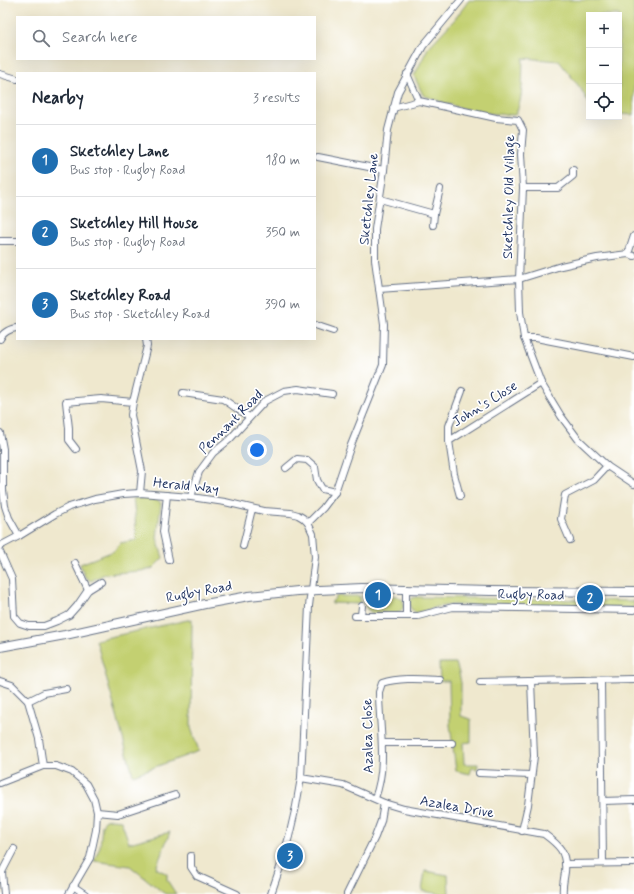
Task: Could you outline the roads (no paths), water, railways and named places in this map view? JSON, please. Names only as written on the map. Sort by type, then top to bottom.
[{"type":"main road","name":"Rugby Road","points":[[0,647],[65,635],[205,604],[249,596],[311,590],[406,588],[491,591],[634,592]]},
{"type":"street","name":"Sketchley Lane","points":[[308,523],[323,508],[335,492],[351,445],[383,365],[384,324],[375,260],[375,228],[384,170],[388,130],[393,108],[398,92],[423,46],[460,0]]},
{"type":"street","points":[[0,74],[16,79]]},
{"type":"street","points":[[407,74],[419,101]]},
{"type":"street","name":"Sketchley Old Village","points":[[393,108],[419,101],[496,118],[518,120],[523,130],[519,279],[520,312],[524,338],[541,383],[561,416],[578,439],[607,466],[634,484]]},
{"type":"street","points":[[318,156],[384,170]]},
{"type":"street","points":[[522,188],[558,188],[573,176],[573,170]]},
{"type":"street","points":[[433,226],[434,214],[440,189]]},
{"type":"street","points":[[380,200],[434,214]]},
{"type":"street","points":[[379,289],[519,279],[561,266],[597,258],[631,255],[634,236]]},
{"type":"street","points":[[0,241],[16,242]]},
{"type":"street","points":[[316,325],[333,331]]},
{"type":"street","points":[[0,336],[13,328],[16,328]]},
{"type":"street","points":[[524,338],[536,338],[634,357]]},
{"type":"street","points":[[140,494],[142,471],[131,415],[147,346],[146,340]]},
{"type":"street","name":"John's Close","points":[[460,496],[454,474],[449,441],[541,383]]},
{"type":"street","name":"Pennant Road","points":[[191,497],[199,472],[214,453],[229,440],[265,401],[284,391],[298,389],[332,394]]},
{"type":"street","points":[[449,441],[449,426],[462,391]]},
{"type":"street","points":[[183,393],[223,399],[249,417]]},
{"type":"street","points":[[76,449],[69,440],[66,402],[102,399],[133,402]]},
{"type":"street","points":[[0,433],[3,449],[2,474],[5,506],[9,518],[19,536]]},
{"type":"street","points":[[286,468],[297,459],[307,460],[315,467],[317,480],[322,490],[335,492]]},
{"type":"street","points":[[570,540],[561,519],[565,495],[594,480],[607,466]]},
{"type":"street","name":"Herald Way","points":[[0,546],[55,514],[81,502],[108,496],[140,494],[191,497],[240,505],[252,509],[298,515],[308,523]]},
{"type":"street","points":[[167,495],[164,532],[169,560]]},
{"type":"street","points":[[243,546],[252,509]]},
{"type":"street","points":[[271,894],[298,803],[301,778],[309,606],[314,549],[312,534],[308,523]]},
{"type":"street","points":[[0,552],[12,579],[14,616],[20,623],[29,626],[44,626],[69,614],[77,606],[88,590],[101,582]]},
{"type":"street","points":[[75,563],[88,590]]},
{"type":"street","points":[[406,588],[406,616]]},
{"type":"street","name":"Rugby Road","points":[[362,606],[358,615],[418,616],[453,607],[634,610]]},
{"type":"street","points":[[492,675],[492,682]]},
{"type":"street","name":"Azalea Close","points":[[375,798],[383,769],[379,692],[382,683],[422,679],[440,680]]},
{"type":"street","points":[[480,682],[634,679]]},
{"type":"street","points":[[601,680],[603,863]]},
{"type":"street","points":[[0,681],[12,685],[28,701],[39,739],[43,766]]},
{"type":"street","points":[[522,831],[528,805],[534,756],[531,681]]},
{"type":"street","points":[[28,701],[44,693],[66,689]]},
{"type":"street","points":[[382,743],[452,743]]},
{"type":"street","points":[[0,783],[43,766],[56,766],[72,772],[86,784],[94,799],[97,812],[96,830],[90,858],[68,894]]},
{"type":"street","points":[[479,773],[531,775]]},
{"type":"street","name":"Azalea Drive","points":[[301,778],[343,785],[404,810],[544,834],[558,844],[564,855],[565,864],[563,894]]},
{"type":"street","points":[[97,812],[118,814],[175,795]]},
{"type":"street","points":[[603,801],[634,800]]},
{"type":"street","points":[[347,894],[375,837],[381,821],[384,803]]},
{"type":"street","points":[[4,894],[2,872],[14,849]]},
{"type":"street","points":[[191,856],[191,867],[197,876],[237,894]]},
{"type":"street","points":[[565,864],[634,863]]},
{"type":"street","points":[[73,886],[85,894]]},
{"type":"place","name":"Sketchley Lane","points":[[378,595]]},
{"type":"place","name":"Sketchley Hill House","points":[[590,598]]},
{"type":"place","name":"Sketchley Road","points":[[290,856]]}]
